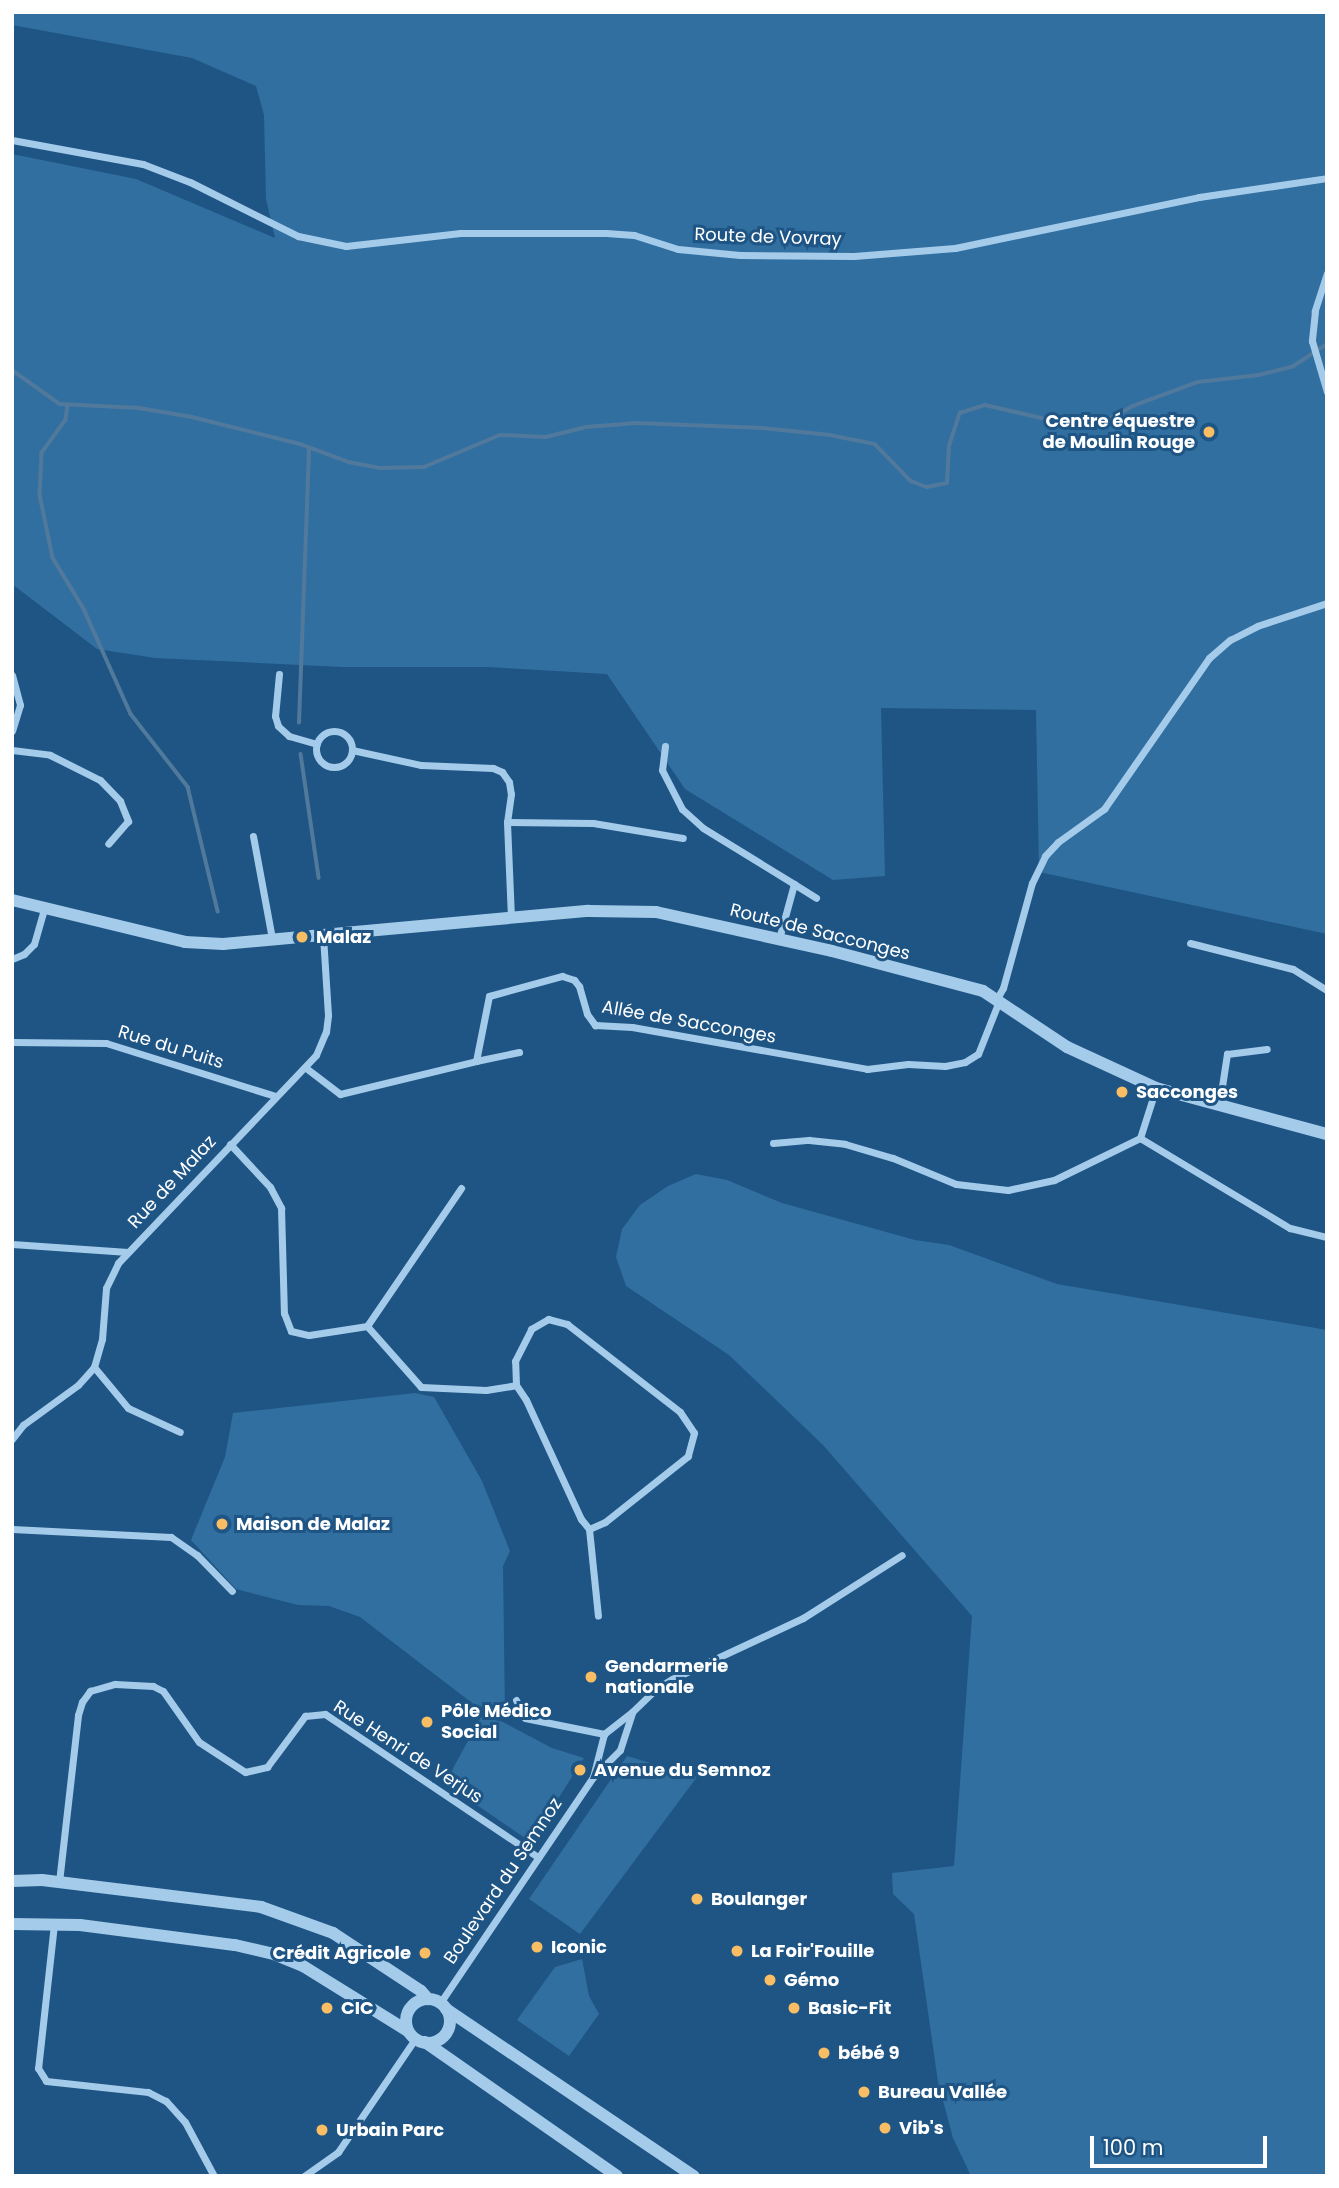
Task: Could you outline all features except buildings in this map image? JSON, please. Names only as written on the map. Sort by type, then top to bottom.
[{"type":"street","name":"Route de Vovray","points":[[12,141],[143,164],[190,182],[298,236],[346,246],[460,233],[606,233],[634,235],[678,249],[740,255],[854,256],[955,248],[1199,197],[1327,178]]},
{"type":"street","points":[[1327,273],[1315,310],[1312,341],[1327,392]]},
{"type":"street","points":[[998,1000],[1027,898],[1045,856],[1058,842],[1093,820],[1104,809],[1209,658],[1230,640],[1257,626],[1327,604]]},
{"type":"street","points":[[279,674],[275,716],[278,726],[289,736],[317,744]]},
{"type":"street","points":[[12,675],[20,705],[12,732]]},
{"type":"street","points":[[337,732],[345,735],[352,750],[344,764],[336,767],[320,761],[317,744],[321,737],[337,732]]},
{"type":"street","points":[[665,746],[662,770],[682,809],[703,828],[816,898]]},
{"type":"street","points":[[12,750],[50,755],[100,780],[121,801],[128,821],[108,844]]},
{"type":"street","points":[[352,750],[421,765],[493,768],[502,772],[509,782],[511,794],[508,822],[511,919]]},
{"type":"street","points":[[508,822],[593,823],[683,838]]},
{"type":"street","points":[[253,836],[272,939]]},
{"type":"street","points":[[779,939],[794,884]]},
{"type":"street","name":"Route de Sacconges","points":[[12,900],[185,942],[223,944],[622,909],[656,912],[779,939],[983,991],[1067,1047],[1156,1088],[1327,1134]]},
{"type":"street","points":[[12,959],[24,954],[34,944],[44,908]]},
{"type":"street","name":"Rue de Malaz","points":[[94,1367],[102,1339],[106,1288],[112,1272],[316,1055],[326,1032],[328,989],[323,935]]},
{"type":"street","points":[[1190,943],[1293,970],[1327,990]]},
{"type":"street","name":"Allée de Sacconges","points":[[476,1061],[489,996],[562,976],[574,980],[579,986],[587,1014],[595,1025],[632,1027],[867,1069],[908,1063],[945,1066],[974,1057],[978,1054],[998,1000]]},
{"type":"street","name":"Rue du Puits","points":[[12,1042],[106,1043],[275,1096]]},
{"type":"street","points":[[1219,1106],[1227,1054],[1267,1049]]},
{"type":"street","points":[[306,1068],[340,1094],[519,1052]]},
{"type":"street","points":[[773,1143],[809,1140],[845,1143],[893,1158],[956,1184],[1008,1190],[1054,1180],[1140,1138],[1156,1088]]},
{"type":"street","points":[[1140,1138],[1290,1228],[1327,1237]]},
{"type":"street","points":[[230,1144],[270,1187],[281,1208],[284,1314],[290,1331],[309,1335],[367,1326],[461,1188]]},
{"type":"street","points":[[12,1244],[128,1252]]},
{"type":"street","points":[[589,1529],[605,1522],[688,1456],[694,1433],[680,1412],[567,1324],[548,1319],[531,1329],[515,1361],[516,1385],[581,1519],[589,1529],[598,1616]]},
{"type":"street","points":[[367,1326],[421,1387],[486,1390],[516,1385]]},
{"type":"street","points":[[12,1438],[23,1424],[78,1385],[94,1367],[128,1408],[180,1432]]},
{"type":"street","points":[[12,1529],[171,1537],[197,1555],[232,1591]]},
{"type":"street","points":[[516,1700],[525,1718],[604,1734],[672,1679],[803,1618],[902,1555]]},
{"type":"street","name":"Rue Henri de Verjus","points":[[59,1882],[78,1715],[90,1690],[115,1684],[153,1686],[163,1691],[199,1742],[245,1772],[267,1767],[305,1716],[325,1714],[538,1857]]},
{"type":"street","name":"Boulevard du Semnoz","points":[[438,2004],[593,1777],[620,1750],[632,1712]]},
{"type":"street","name":"Boulevard du Semnoz","points":[[593,1777],[604,1734]]},
{"type":"street","points":[[12,1881],[59,1882],[261,1907],[332,1933],[694,2176]]},
{"type":"street","points":[[12,1924],[54,1924],[234,1945],[271,1953],[303,1966],[416,2037],[617,2176]]},
{"type":"street","points":[[54,1924],[38,2068],[46,2081],[148,2092],[166,2101],[185,2122],[214,2176]]},
{"type":"street","points":[[420,2000],[438,2004],[450,2022],[445,2034],[436,2041],[416,2037],[406,2020],[409,2009],[420,2000]]},
{"type":"street","points":[[304,2176],[338,2152],[416,2037]]},
{"type":"shaded area","points":[[12,12],[1327,12],[1327,934],[1039,872],[1036,710],[881,708],[885,876],[833,880],[685,789],[607,674],[488,667],[342,667],[155,658],[97,649],[12,584],[12,154],[136,179],[275,238],[266,199],[264,115],[256,86],[192,58],[12,25]]},
{"type":"shaded area","points":[[696,1174],[727,1180],[782,1203],[915,1240],[949,1245],[1057,1284],[1327,1330],[1327,2176],[971,2176],[953,2138],[938,2082],[914,1914],[893,1894],[892,1873],[954,1866],[972,1616],[823,1445],[729,1355],[626,1286],[616,1257],[622,1229],[640,1205],[668,1186]]},
{"type":"shaded area","points":[[415,1393],[434,1397],[482,1481],[510,1551],[503,1566],[505,1716],[472,1703],[360,1617],[329,1606],[298,1605],[236,1589],[191,1540],[225,1457],[233,1413]]},
{"type":"shaded area","points":[[481,1717],[503,1722],[552,1748],[584,1758],[535,1835],[525,1838],[445,1783]]},
{"type":"shaded area","points":[[627,1756],[697,1777],[580,1934],[529,1899]]},
{"type":"shaded area","points":[[582,1959],[589,1996],[599,2014],[569,2056],[517,2020],[555,1967]]},
{"type":"waterway","points":[[12,370],[60,404],[139,408],[192,417],[300,444],[349,462],[381,468],[424,467],[500,435],[546,437],[586,427],[637,423],[763,428],[830,435],[875,444],[911,481],[927,487],[947,483],[949,446],[960,413],[985,405],[1055,421],[1105,422],[1133,406],[1198,382],[1259,375],[1292,367],[1327,344]]},
{"type":"waterway","points":[[68,405],[66,420],[42,453],[40,495],[53,558],[84,609],[131,714],[188,787],[218,911]]},
{"type":"waterway","points":[[299,723],[309,448]]},
{"type":"waterway","points":[[301,754],[319,878]]},
{"type":"place","name":"Centre équestre de Moulin Rouge","points":[[1209,432]]},
{"type":"place","name":"Malaz","points":[[302,937]]},
{"type":"place","name":"Sacconges","points":[[1122,1092]]},
{"type":"place","name":"Maison de Malaz","points":[[222,1524]]},
{"type":"place","name":"Gendarmerie nationale","points":[[591,1677]]},
{"type":"place","name":"Pôle Médico Social","points":[[427,1722]]},
{"type":"place","name":"Avenue du Semnoz","points":[[580,1770]]},
{"type":"place","name":"Boulanger","points":[[697,1899]]},
{"type":"place","name":"Iconic","points":[[537,1947]]},
{"type":"place","name":"La Foir'Fouille","points":[[737,1951]]},
{"type":"place","name":"Crédit Agricole","points":[[425,1953]]},
{"type":"place","name":"Gémo","points":[[770,1980]]},
{"type":"place","name":"CIC","points":[[327,2008]]},
{"type":"place","name":"Basic-Fit","points":[[794,2008]]},
{"type":"place","name":"bébé 9","points":[[824,2053]]},
{"type":"place","name":"Bureau Vallée","points":[[864,2092]]},
{"type":"place","name":"Vib's","points":[[885,2128]]},
{"type":"place","name":"Urbain Parc","points":[[322,2130]]}]
